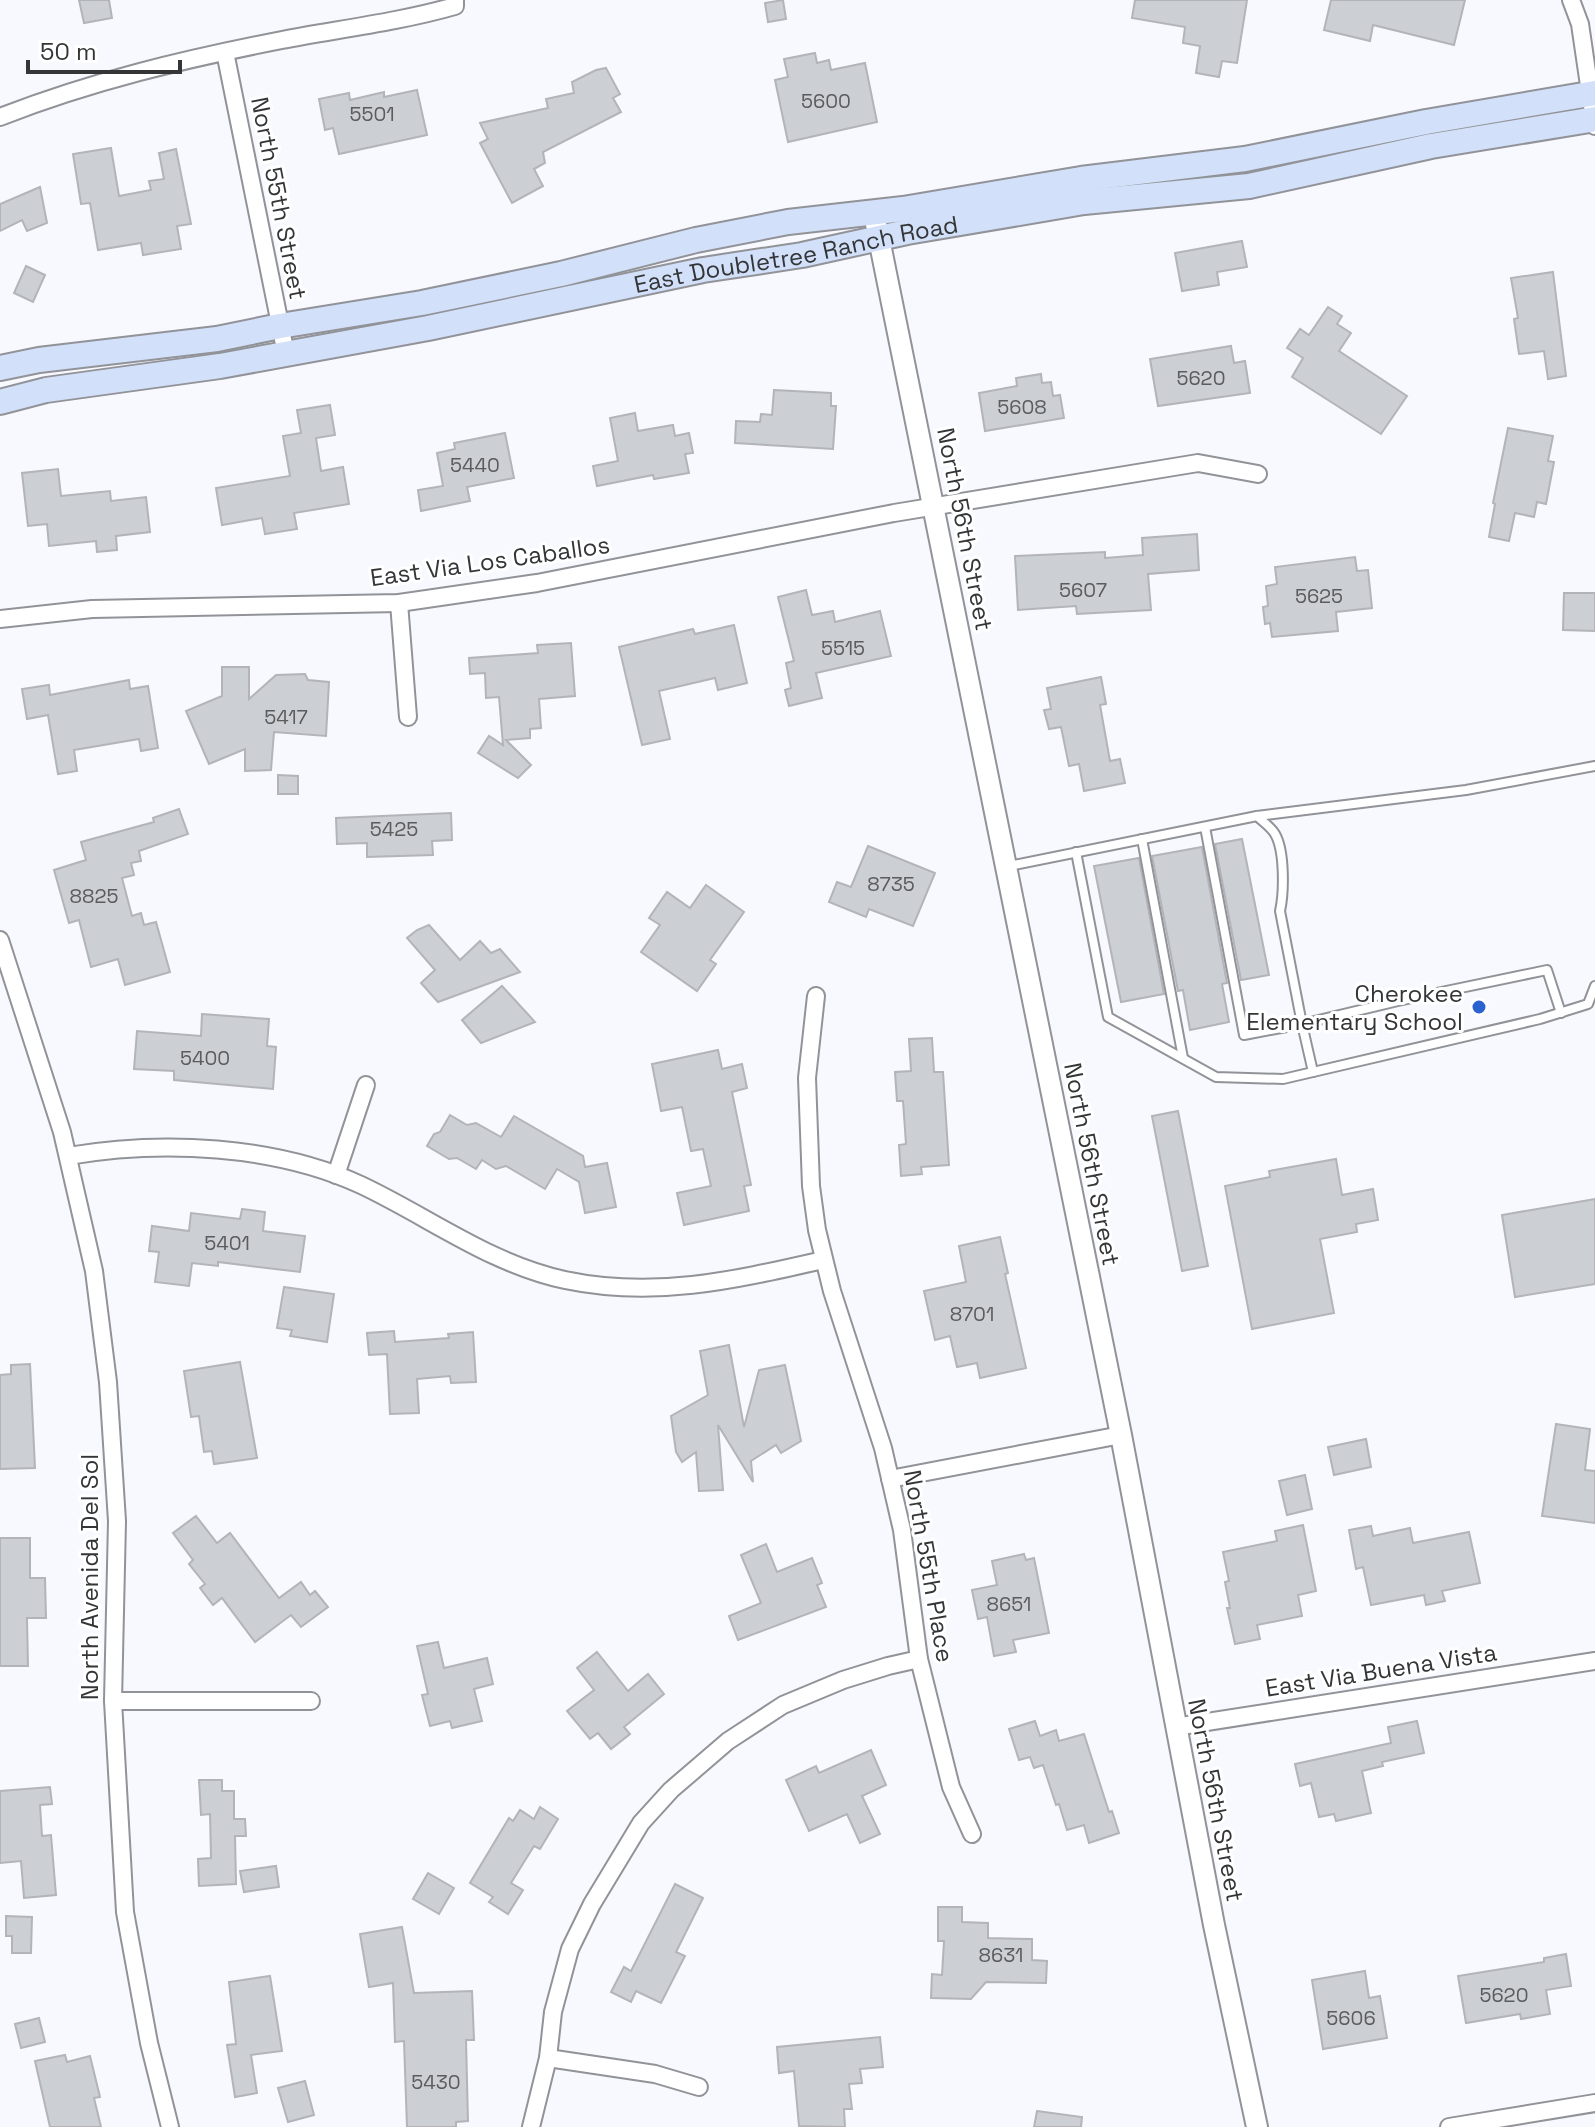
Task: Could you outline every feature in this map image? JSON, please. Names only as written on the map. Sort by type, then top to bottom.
[{"type":"main road","name":"East Doubletree Ranch Road","points":[[0,368],[39,360],[217,339],[437,300],[788,222],[903,209],[1097,177],[1245,159],[1426,122],[1593,93]]},
{"type":"main road","name":"East Doubletree Ranch Road","points":[[0,402],[46,390],[220,366],[428,328],[703,270],[802,255],[879,238],[1084,202],[1249,186],[1431,146],[1594,119]]},
{"type":"street","points":[[1571,0],[1580,24],[1593,93],[1595,126]]},
{"type":"street","points":[[0,117],[84,86],[148,68],[426,14],[455,3]]},
{"type":"street","name":"North 55th Street","points":[[225,52],[286,354]]},
{"type":"street","name":"North 56th Street","points":[[874,212],[1121,1435],[1214,1925],[1257,2127]]},
{"type":"street","name":"East Via Los Caballos","points":[[0,619],[107,609],[399,603],[537,583],[934,506],[1198,463],[1258,474]]},
{"type":"street","points":[[399,603],[408,717]]},
{"type":"street","name":"North Avenida Del Sol","points":[[0,940],[68,1156],[94,1271],[108,1382],[117,1521],[113,1701],[125,1912],[149,2043],[170,2127]]},
{"type":"street","name":"North 55th Place","points":[[816,996],[807,1078],[811,1186],[823,1260],[883,1448],[902,1530],[919,1659],[951,1787],[972,1834]]},
{"type":"street","points":[[336,1175],[366,1085]]},
{"type":"street","points":[[68,1156],[102,1150],[159,1147],[216,1149],[298,1164],[336,1175],[409,1210],[476,1248],[563,1279],[608,1287],[660,1289],[699,1285],[823,1260]]},
{"type":"street","points":[[890,1479],[1121,1435]]},
{"type":"street","points":[[531,2127],[548,2058],[553,2012],[570,1949],[592,1904],[641,1823],[671,1790],[728,1741],[783,1705],[843,1680],[919,1659]]},
{"type":"street","name":"East Via Buena Vista","points":[[1175,1727],[1595,1661]]},
{"type":"street","points":[[113,1701],[311,1701]]},
{"type":"street","points":[[548,2058],[655,2074],[699,2087]]},
{"type":"street","points":[[1449,2127],[1595,2103]]},
{"type":"lane","points":[[1006,867],[1257,816],[1466,790],[1595,766]]},
{"type":"lane","points":[[1257,816],[1278,838],[1284,894],[1280,911],[1313,1072]]},
{"type":"lane","points":[[1205,827],[1244,1035],[1547,970],[1561,1013]]},
{"type":"lane","points":[[1142,839],[1183,1058]]},
{"type":"lane","points":[[1076,852],[1108,1017],[1216,1077],[1283,1079],[1561,1013],[1588,1004],[1595,986]]},
{"type":"building","points":[[79,0],[109,0],[112,18],[84,23]]},
{"type":"building","points":[[783,0],[786,19],[768,22],[765,3]]},
{"type":"building","points":[[1135,0],[1247,0],[1237,63],[1222,61],[1219,77],[1196,73],[1200,46],[1183,43],[1185,27],[1132,18]]},
{"type":"building","points":[[1331,0],[1465,0],[1454,45],[1373,25],[1370,41],[1324,30]]},
{"type":"building","points":[[815,53],[817,63],[829,60],[831,70],[865,63],[877,122],[788,142],[775,80],[788,77],[784,59]]},
{"type":"building","points":[[606,68],[620,94],[613,98],[621,112],[543,152],[545,163],[534,169],[543,186],[512,203],[480,143],[488,139],[480,123],[548,108],[546,99],[574,93],[572,82]]},
{"type":"building","points":[[417,90],[427,135],[339,154],[333,128],[325,130],[319,99],[349,93],[350,100],[384,92],[384,97]]},
{"type":"building","points":[[111,148],[119,196],[151,190],[149,181],[164,179],[159,153],[176,149],[191,224],[177,226],[181,249],[143,255],[141,243],[98,250],[90,203],[81,204],[73,154]]},
{"type":"building","points":[[40,187],[47,223],[27,231],[22,220],[0,231],[0,204]]},
{"type":"building","points":[[1242,241],[1247,267],[1217,272],[1219,285],[1182,291],[1175,253]]},
{"type":"building","points":[[26,266],[45,275],[33,302],[14,293]]},
{"type":"building","points":[[1553,272],[1566,376],[1548,379],[1544,351],[1519,354],[1514,319],[1518,318],[1511,278]]},
{"type":"building","points":[[1328,307],[1342,316],[1337,324],[1351,333],[1339,351],[1407,396],[1381,434],[1292,377],[1303,358],[1287,348],[1300,329],[1309,335]]},
{"type":"building","points":[[1231,346],[1234,363],[1245,361],[1250,393],[1158,406],[1150,359]]},
{"type":"building","points":[[1041,374],[1042,383],[1051,382],[1053,396],[1060,395],[1064,418],[985,431],[979,393],[1017,386],[1016,378]]},
{"type":"building","points":[[774,390],[831,393],[831,406],[836,406],[833,449],[735,443],[736,421],[760,422],[761,414],[772,415]]},
{"type":"building","points":[[330,405],[335,435],[316,438],[321,471],[343,467],[349,504],[294,513],[297,529],[265,534],[262,518],[222,525],[216,488],[290,476],[283,436],[301,433],[297,410]]},
{"type":"building","points":[[635,413],[638,431],[673,425],[675,436],[689,433],[693,453],[685,454],[689,473],[654,479],[653,475],[597,486],[593,466],[618,461],[610,418]]},
{"type":"building","points":[[1508,428],[1553,436],[1548,461],[1554,462],[1546,504],[1537,502],[1534,517],[1515,513],[1509,541],[1489,537]]},
{"type":"building","points":[[505,433],[514,478],[467,487],[470,501],[421,511],[418,490],[443,486],[437,453],[455,449],[454,443]]},
{"type":"building","points":[[58,469],[61,496],[110,491],[111,501],[146,497],[150,532],[116,536],[117,550],[97,552],[96,541],[49,546],[47,524],[28,526],[22,473]]},
{"type":"building","points":[[1197,534],[1199,570],[1148,574],[1151,610],[1077,614],[1076,606],[1018,610],[1015,556],[1105,552],[1105,558],[1143,555],[1142,538]]},
{"type":"building","points":[[1355,557],[1357,571],[1368,570],[1372,608],[1336,612],[1338,631],[1272,637],[1270,623],[1265,624],[1263,607],[1268,606],[1266,586],[1277,584],[1275,567]]},
{"type":"building","points":[[806,590],[812,615],[833,611],[835,622],[880,611],[891,656],[816,673],[822,698],[789,706],[785,690],[791,688],[786,663],[794,661],[778,597]]},
{"type":"building","points":[[1564,593],[1595,593],[1595,631],[1563,630]]},
{"type":"building","points":[[734,625],[747,683],[718,690],[715,678],[659,691],[670,739],[642,745],[619,647],[693,629],[695,634]]},
{"type":"building","points":[[571,643],[575,696],[539,699],[541,728],[530,729],[530,738],[506,740],[531,765],[518,778],[478,753],[489,736],[503,745],[499,697],[486,698],[485,673],[470,674],[469,658],[538,653],[537,645]]},
{"type":"building","points":[[222,667],[249,667],[249,699],[276,675],[305,674],[308,680],[329,682],[326,736],[274,732],[271,770],[245,771],[245,749],[209,764],[186,711],[222,696]]},
{"type":"building","points":[[1101,677],[1106,704],[1100,705],[1110,761],[1120,759],[1125,783],[1084,791],[1079,764],[1069,766],[1061,727],[1049,729],[1044,710],[1051,709],[1047,688]]},
{"type":"building","points":[[129,680],[130,689],[148,686],[158,748],[141,751],[139,739],[74,750],[77,771],[58,774],[48,715],[27,719],[22,689],[49,685],[50,695]]},
{"type":"building","points":[[278,775],[298,776],[298,794],[278,794]]},
{"type":"building","points":[[179,809],[188,834],[139,851],[141,861],[131,863],[134,875],[122,878],[132,916],[141,913],[144,925],[156,922],[170,972],[125,985],[118,959],[91,967],[79,920],[69,923],[54,870],[86,860],[81,842],[154,822],[153,818]]},
{"type":"building","points":[[451,813],[452,840],[432,841],[433,855],[367,857],[367,843],[337,844],[336,818]]},
{"type":"building","points":[[1242,839],[1269,975],[1241,980],[1215,844]]},
{"type":"building","points":[[868,846],[935,873],[913,926],[869,909],[866,917],[829,902],[837,882],[851,887]]},
{"type":"building","points":[[1202,847],[1227,983],[1222,984],[1229,1022],[1190,1030],[1183,990],[1178,991],[1152,856]]},
{"type":"building","points":[[1139,858],[1164,994],[1121,1002],[1094,866]]},
{"type":"building","points":[[706,885],[744,912],[710,960],[716,964],[697,991],[641,952],[660,925],[649,918],[667,892],[690,908]]},
{"type":"building","points":[[429,925],[460,960],[480,941],[491,953],[500,949],[520,972],[438,1002],[421,983],[435,970],[407,938]]},
{"type":"building","points":[[502,986],[535,1022],[481,1043],[462,1020]]},
{"type":"building","points":[[202,1014],[269,1019],[267,1046],[276,1047],[273,1089],[174,1080],[174,1071],[134,1069],[137,1031],[201,1036]]},
{"type":"building","points":[[932,1038],[934,1072],[943,1072],[949,1165],[921,1167],[922,1174],[901,1176],[899,1145],[906,1144],[903,1101],[897,1101],[895,1072],[911,1071],[909,1039]]},
{"type":"building","points":[[718,1050],[722,1069],[742,1064],[747,1088],[732,1092],[751,1185],[744,1186],[749,1211],[684,1225],[677,1193],[711,1186],[703,1149],[691,1151],[682,1107],[661,1111],[652,1064]]},
{"type":"building","points":[[1178,1111],[1208,1266],[1182,1271],[1152,1116]]},
{"type":"building","points":[[450,1115],[467,1125],[476,1123],[501,1137],[514,1116],[583,1156],[585,1167],[607,1163],[616,1207],[585,1213],[579,1182],[557,1169],[545,1189],[506,1166],[496,1169],[482,1160],[476,1169],[457,1158],[449,1159],[427,1146]]},
{"type":"building","points":[[1336,1159],[1342,1195],[1373,1189],[1378,1220],[1356,1224],[1357,1232],[1320,1239],[1334,1313],[1252,1329],[1225,1186],[1270,1177],[1269,1171]]},
{"type":"building","points":[[1595,1199],[1595,1284],[1515,1297],[1502,1215]]},
{"type":"building","points":[[242,1209],[265,1212],[263,1231],[305,1236],[300,1272],[218,1262],[218,1266],[192,1263],[189,1286],[155,1282],[159,1252],[149,1251],[152,1226],[189,1231],[191,1213],[240,1219]]},
{"type":"building","points":[[1000,1237],[1026,1368],[980,1378],[977,1363],[957,1367],[950,1336],[935,1340],[924,1291],[966,1282],[959,1246]]},
{"type":"building","points":[[284,1287],[334,1294],[327,1342],[290,1336],[292,1330],[277,1328]]},
{"type":"building","points":[[394,1331],[395,1342],[449,1338],[448,1334],[473,1332],[476,1382],[451,1383],[450,1376],[417,1379],[419,1413],[390,1414],[387,1354],[369,1355],[367,1333]]},
{"type":"building","points":[[729,1345],[744,1427],[759,1370],[785,1365],[801,1441],[781,1453],[776,1445],[751,1461],[753,1482],[718,1425],[723,1490],[699,1491],[696,1452],[682,1462],[676,1452],[671,1416],[708,1395],[700,1351]]},
{"type":"building","points":[[240,1362],[257,1458],[214,1464],[212,1451],[204,1452],[199,1416],[191,1417],[184,1371]]},
{"type":"building","points":[[30,1364],[35,1468],[0,1469],[0,1375],[11,1374],[11,1365]]},
{"type":"building","points":[[1556,1424],[1590,1429],[1585,1470],[1595,1471],[1595,1523],[1542,1516]]},
{"type":"building","points":[[1366,1439],[1371,1467],[1334,1475],[1328,1447]]},
{"type":"building","points":[[1305,1475],[1312,1509],[1287,1515],[1279,1481]]},
{"type":"building","points":[[196,1516],[217,1543],[230,1533],[279,1598],[301,1582],[310,1595],[315,1591],[328,1607],[301,1627],[291,1615],[255,1642],[222,1598],[213,1605],[200,1588],[205,1584],[189,1564],[193,1560],[173,1533]]},
{"type":"building","points":[[1303,1525],[1316,1591],[1298,1595],[1302,1616],[1257,1625],[1260,1639],[1235,1644],[1227,1608],[1230,1608],[1225,1582],[1229,1581],[1223,1552],[1277,1541],[1275,1531]]},
{"type":"building","points":[[1371,1526],[1373,1536],[1410,1528],[1413,1543],[1469,1532],[1480,1583],[1442,1591],[1445,1601],[1426,1605],[1424,1595],[1371,1605],[1363,1567],[1356,1569],[1349,1530]]},
{"type":"building","points":[[0,1538],[30,1538],[30,1578],[45,1578],[46,1618],[27,1618],[28,1666],[0,1666]]},
{"type":"building","points":[[766,1544],[777,1572],[812,1558],[822,1583],[817,1585],[826,1607],[738,1640],[729,1616],[761,1603],[741,1555]]},
{"type":"building","points":[[1024,1554],[1026,1560],[1034,1558],[1049,1633],[1013,1640],[1016,1652],[994,1656],[987,1617],[978,1619],[972,1590],[997,1585],[992,1561]]},
{"type":"building","points":[[438,1642],[444,1668],[487,1658],[493,1684],[474,1689],[482,1721],[452,1728],[450,1721],[430,1726],[422,1695],[428,1694],[417,1646]]},
{"type":"building","points":[[597,1652],[628,1691],[648,1674],[664,1694],[624,1727],[630,1734],[611,1749],[598,1733],[590,1739],[567,1711],[594,1690],[577,1668]]},
{"type":"building","points":[[1035,1721],[1040,1736],[1056,1730],[1059,1741],[1084,1734],[1109,1812],[1112,1811],[1119,1833],[1089,1843],[1084,1825],[1067,1830],[1043,1765],[1034,1768],[1030,1757],[1019,1760],[1009,1729]]},
{"type":"building","points":[[1417,1721],[1424,1753],[1382,1762],[1383,1766],[1362,1771],[1371,1813],[1336,1821],[1334,1814],[1319,1817],[1311,1783],[1300,1786],[1295,1764],[1391,1743],[1388,1727]]},
{"type":"building","points":[[871,1750],[886,1785],[862,1796],[880,1834],[860,1843],[847,1814],[809,1831],[786,1780],[816,1766],[819,1773]]},
{"type":"building","points":[[199,1780],[222,1780],[222,1791],[234,1791],[234,1819],[245,1819],[246,1836],[235,1836],[236,1884],[199,1886],[198,1859],[211,1858],[210,1814],[201,1815]]},
{"type":"building","points":[[50,1787],[52,1804],[40,1805],[42,1836],[51,1835],[56,1895],[24,1898],[21,1861],[0,1863],[0,1791]]},
{"type":"building","points":[[540,1807],[558,1819],[540,1849],[534,1846],[511,1883],[523,1890],[508,1914],[489,1902],[493,1897],[470,1883],[509,1818],[513,1821],[520,1810],[534,1819]]},
{"type":"building","points":[[276,1866],[279,1887],[244,1892],[240,1871]]},
{"type":"building","points":[[428,1873],[454,1888],[439,1914],[413,1899]]},
{"type":"building","points":[[675,1884],[703,1898],[676,1952],[685,1956],[661,2003],[636,1991],[631,2002],[611,1992],[624,1967],[631,1971]]},
{"type":"building","points":[[938,1907],[962,1907],[962,1922],[988,1923],[988,1938],[1032,1939],[1032,1960],[1047,1961],[1046,1983],[986,1982],[971,1999],[931,1998],[932,1974],[942,1975],[944,1941],[938,1941]]},
{"type":"building","points":[[6,1916],[32,1917],[31,1953],[12,1953],[12,1936],[6,1936]]},
{"type":"building","points":[[402,1927],[414,1993],[472,1991],[474,2040],[466,2040],[468,2121],[456,2122],[456,2127],[407,2127],[404,2041],[395,2042],[393,1983],[369,1987],[360,1934]]},
{"type":"building","points":[[1566,1954],[1571,1986],[1546,1990],[1550,2014],[1521,2019],[1520,2014],[1466,2023],[1458,1976],[1544,1962],[1544,1958]]},
{"type":"building","points":[[1365,1971],[1369,1998],[1380,1996],[1387,2038],[1323,2049],[1312,1980]]},
{"type":"building","points":[[270,1976],[282,2051],[251,2055],[257,2093],[235,2097],[227,2045],[236,2044],[229,1982]]},
{"type":"building","points":[[39,2018],[45,2042],[21,2048],[15,2024]]},
{"type":"building","points":[[880,2037],[883,2067],[860,2069],[862,2083],[849,2084],[852,2109],[844,2109],[845,2127],[799,2126],[794,2071],[779,2073],[777,2047]]},
{"type":"building","points":[[65,2055],[67,2062],[90,2056],[100,2097],[94,2098],[101,2127],[50,2127],[35,2061]]},
{"type":"building","points":[[305,2081],[314,2115],[288,2122],[278,2088]]},
{"type":"building","points":[[1037,2111],[1082,2117],[1081,2127],[1034,2127]]},
{"type":"place","name":"Cherokee Elementary School","points":[[1479,1007]]}]
